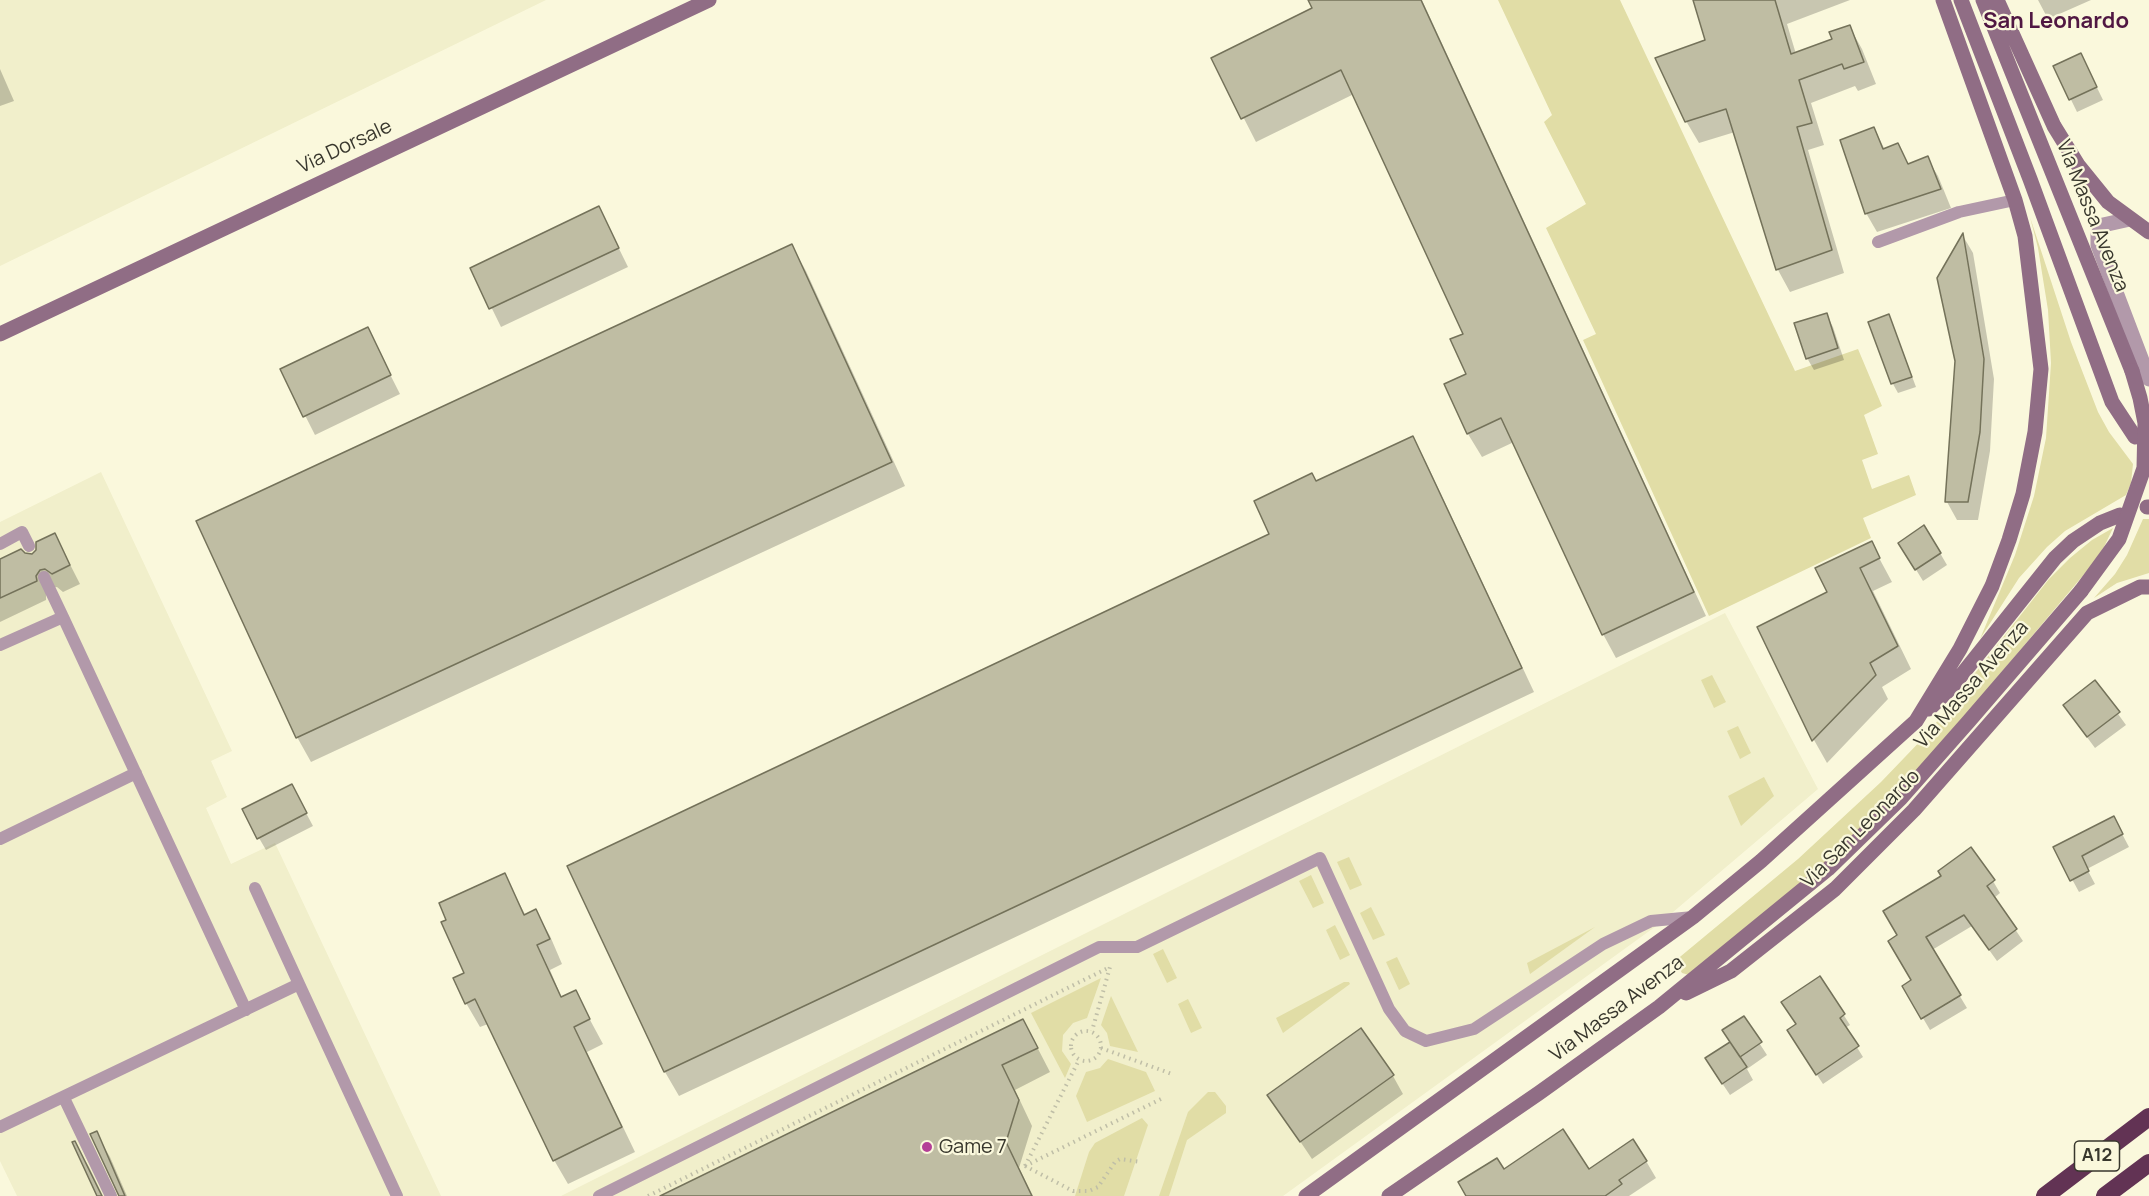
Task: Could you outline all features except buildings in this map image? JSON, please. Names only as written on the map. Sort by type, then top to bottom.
[{"type":"highway","name":"A12","points":[[2046,1196],[2149,1117]]},
{"type":"highway","name":"A12","points":[[2105,1196],[2149,1162]]},
{"type":"main road","name":"Via Dorsale","points":[[0,334],[708,0]]},
{"type":"main road","name":"Via Massa Avenza","points":[[1306,1196],[1693,917],[1761,861],[1916,720],[1960,649],[1992,586],[2023,494],[2035,432],[2041,369],[2025,236],[2015,200],[1943,0]]},
{"type":"main road","points":[[1961,0],[2112,402],[2135,438]]},
{"type":"main road","name":"Via Massa Avenza","points":[[1389,1196],[1659,1007],[1828,869],[1901,798],[2081,591],[2119,539],[2144,468],[2145,423],[2140,398],[2132,371],[1983,0]]},
{"type":"main road","points":[[1997,0],[2054,126],[2078,165],[2108,202],[2149,232]]},
{"type":"main road","points":[[1916,720],[1952,687],[2055,558],[2073,541],[2100,523],[2120,514]]},
{"type":"main road","name":"Via San Leonardo","points":[[1659,1007],[1731,971],[1835,889],[1914,810],[2087,613],[2140,587],[2149,586]]},
{"type":"street","points":[[2130,219],[2103,225],[2098,234],[2098,245],[2149,379]]},
{"type":"lane","points":[[1878,242],[1959,212],[2015,200]]},
{"type":"lane","points":[[0,544],[22,532],[29,546]]},
{"type":"lane","points":[[44,577],[246,1010]]},
{"type":"lane","points":[[0,645],[63,616]]},
{"type":"lane","points":[[0,839],[136,772]]},
{"type":"lane","points":[[599,1196],[1100,947],[1137,947],[1320,858],[1389,1009],[1405,1031],[1426,1041],[1474,1029],[1603,944],[1651,921],[1693,917]]},
{"type":"lane","points":[[255,888],[398,1196]]},
{"type":"lane","points":[[0,1127],[299,984]]},
{"type":"lane","points":[[64,1098],[111,1196]]},
{"type":"path","points":[[648,1196],[1110,967],[1092,1031]]},
{"type":"path","points":[[1082,1031],[1092,1031],[1100,1039],[1101,1048],[1096,1057],[1091,1060],[1079,1060],[1071,1050],[1074,1035],[1082,1031]]},
{"type":"path","points":[[1101,1048],[1172,1074]]},
{"type":"path","points":[[1025,1166],[1079,1060]]},
{"type":"path","points":[[1025,1166],[1163,1098]]},
{"type":"path","points":[[1025,1166],[1077,1191],[1089,1191],[1098,1187],[1115,1162],[1120,1159],[1141,1162]]},
{"type":"shaded area","points":[[0,0],[546,0],[0,266]]},
{"type":"shaded area","points":[[1498,0],[1620,0],[1795,371],[1858,349],[1882,406],[1864,415],[1878,454],[1862,460],[1872,489],[1909,475],[1916,495],[1863,518],[1871,538],[1709,616],[1583,340],[1596,334],[1546,228],[1586,204],[1544,122],[1552,115]]},
{"type":"shaded area","points":[[2030,217],[2071,342],[2098,412],[2109,432],[2133,464],[2131,483],[2126,495],[2065,531],[2047,547],[2019,578],[1980,639],[2015,555],[2034,496],[2046,438],[2051,363],[2048,310],[2038,248]]},
{"type":"shaded area","points":[[101,472],[232,751],[211,761],[227,797],[206,808],[231,864],[275,843],[441,1196],[17,1196],[0,1161],[0,522]]},
{"type":"shaded area","points":[[2143,519],[2149,519],[2149,573],[2117,583],[2094,598],[2115,574],[2127,555]]},
{"type":"shaded area","points":[[2113,528],[2091,566],[1899,791],[1823,865],[1689,975],[1682,973],[1675,961],[1798,859],[1881,782],[1928,733],[2049,579],[2092,540]]},
{"type":"shaded area","points":[[1725,613],[1818,789],[1659,924],[1283,1196],[561,1196]]},
{"type":"shaded area","points":[[1712,675],[1726,702],[1714,708],[1701,680]]},
{"type":"shaded area","points":[[1738,726],[1751,753],[1740,759],[1727,731]]},
{"type":"shaded area","points":[[1764,777],[1774,796],[1741,826],[1728,796]]},
{"type":"shaded area","points":[[1349,857],[1362,885],[1350,890],[1337,862]]},
{"type":"shaded area","points":[[1311,875],[1324,903],[1313,908],[1299,881]]},
{"type":"shaded area","points":[[1371,907],[1385,935],[1373,940],[1360,913]]},
{"type":"shaded area","points":[[1335,925],[1350,955],[1340,960],[1326,930]]},
{"type":"shaded area","points":[[1595,927],[1530,974],[1527,963]]},
{"type":"shaded area","points":[[1163,949],[1177,978],[1167,983],[1153,954]]},
{"type":"shaded area","points":[[1397,957],[1410,984],[1399,990],[1386,962]]},
{"type":"shaded area","points":[[1101,978],[1087,1018],[1073,1023],[1063,1035],[1062,1051],[1071,1064],[1065,1078],[1031,1013]]},
{"type":"shaded area","points":[[1344,982],[1350,984],[1283,1033],[1276,1018]]},
{"type":"shaded area","points":[[1111,996],[1138,1052],[1110,1046],[1107,1033],[1101,1025]]},
{"type":"shaded area","points":[[1188,999],[1202,1028],[1191,1033],[1178,1004]]},
{"type":"shaded area","points":[[1108,1059],[1146,1072],[1155,1091],[1087,1122],[1076,1096],[1086,1072],[1100,1068]]},
{"type":"shaded area","points":[[1208,1092],[1215,1092],[1226,1106],[1226,1113],[1187,1140],[1169,1196],[1159,1196],[1188,1112]]},
{"type":"shaded area","points":[[1142,1118],[1148,1125],[1124,1196],[1075,1196],[1089,1152],[1095,1143]]},
{"type":"place","name":"Game 7","points":[[927,1147]]},
{"type":"district","name":"San Leonardo","points":[[2056,22]]}]
